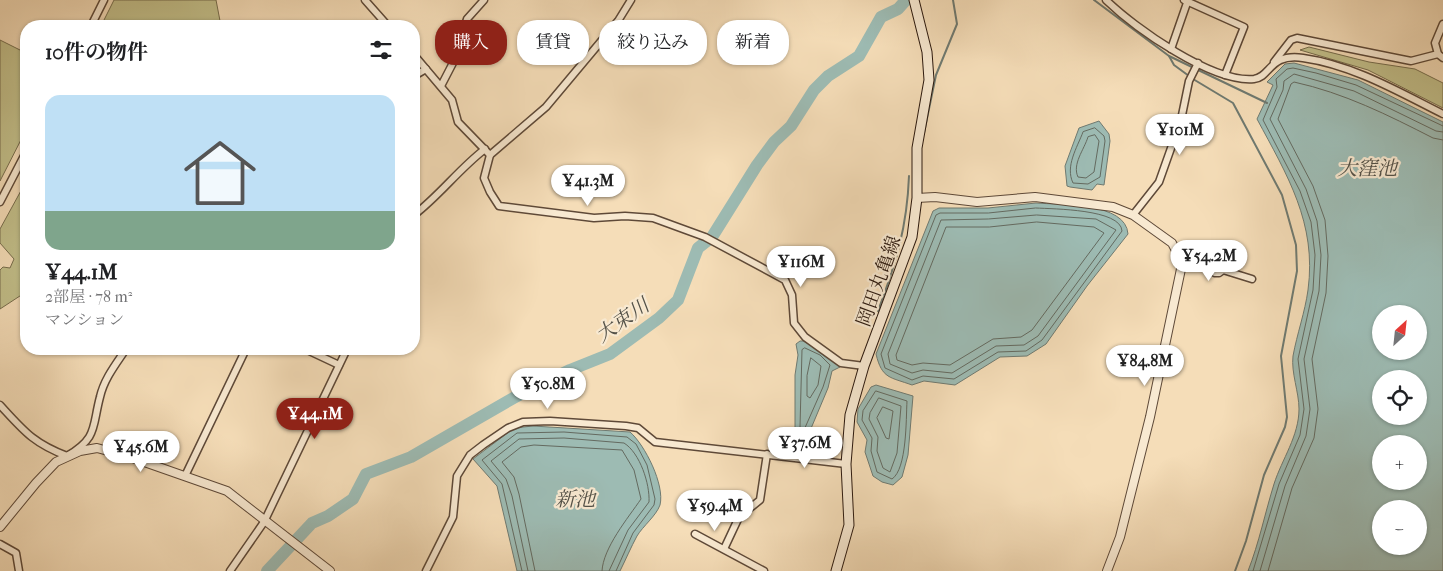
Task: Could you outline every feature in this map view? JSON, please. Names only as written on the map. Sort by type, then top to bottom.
[{"type":"main road","name":"岡田丸亀線","points":[[836,571],[849,525],[846,464],[850,415],[864,366],[912,237],[916,198],[917,148],[928,92],[929,66],[914,0]]},
{"type":"street","points":[[94,20],[104,0]]},
{"type":"street","points":[[365,0],[383,20]]},
{"type":"street","points":[[441,86],[455,59],[467,19],[484,0]]},
{"type":"street","points":[[420,210],[466,164],[487,152],[546,107],[618,21],[632,0]]},
{"type":"street","points":[[1106,0],[1113,3],[1171,49],[1197,64],[1224,75],[1254,79],[1261,76],[1291,40],[1297,38],[1411,61],[1441,56],[1435,43],[1443,24]]},
{"type":"street","points":[[1171,49],[1186,0],[1244,27],[1224,75]]},
{"type":"street","points":[[1273,63],[1286,57],[1295,57],[1337,67],[1366,76],[1443,114]]},
{"type":"street","points":[[420,62],[452,100],[458,122],[487,152]]},
{"type":"street","points":[[1133,215],[1159,182],[1181,120],[1191,77],[1197,64]]},
{"type":"street","points":[[420,72],[426,69]]},
{"type":"street","points":[[487,152],[484,178],[499,206],[594,218],[625,216],[653,218],[664,220],[708,239],[784,280],[792,295],[794,323],[805,337],[841,363],[864,366]]},
{"type":"street","points":[[0,202],[20,164]]},
{"type":"street","points":[[916,198],[935,197],[977,202],[1035,197],[1098,204],[1121,209],[1133,215],[1172,243],[1178,253],[1181,269],[1150,417],[1120,537],[1107,571]]},
{"type":"street","points":[[1178,253],[1215,273],[1220,273],[1223,270],[1252,279]]},
{"type":"street","points":[[0,527],[47,471],[83,446],[94,432],[100,398],[107,378],[122,355]]},
{"type":"street","points":[[185,476],[243,355]]},
{"type":"street","points":[[318,355],[339,365]]},
{"type":"street","points":[[230,571],[264,522],[344,355]]},
{"type":"street","points":[[0,404],[29,437],[44,447],[67,456],[97,448],[227,491],[264,522],[330,571]]},
{"type":"street","points":[[426,571],[452,517],[455,485],[463,464],[470,456],[508,428],[523,422],[550,421],[626,426],[638,428],[655,442],[846,464]]},
{"type":"street","points":[[724,549],[739,518],[760,500],[767,454]]},
{"type":"street","points":[[696,534],[764,571]]},
{"type":"street","points":[[0,544],[16,553],[19,571]]},
{"type":"shaded area","points":[[114,0],[216,0],[220,20],[104,20]]},
{"type":"shaded area","points":[[0,40],[20,50],[20,142],[0,181]]},
{"type":"shaded area","points":[[1309,47],[1369,62],[1415,69],[1443,83],[1443,108],[1368,70],[1300,50]]},
{"type":"shaded area","points":[[20,192],[20,296],[0,309],[0,270],[3,267],[10,268],[14,259],[0,243],[0,229]]},
{"type":"water","name":"大窪池","points":[[1294,63],[1358,80],[1443,122],[1443,571],[1248,571],[1277,475],[1296,429],[1299,409],[1293,356],[1305,306],[1310,266],[1304,221],[1297,200],[1289,180],[1257,119],[1273,85],[1267,82],[1285,64]]},
{"type":"water","points":[[1099,121],[1109,134],[1110,141],[1104,185],[1097,184],[1092,190],[1067,186],[1065,166],[1079,128]]},
{"type":"water","points":[[1036,203],[1075,205],[1104,211],[1116,216],[1124,224],[1128,234],[1087,286],[1046,344],[1027,356],[1000,357],[955,385],[924,381],[912,385],[884,373],[876,354],[933,211],[939,208],[988,208]]},
{"type":"water","points":[[800,341],[823,351],[840,367],[832,371],[828,388],[807,438],[795,432],[795,375],[798,355],[796,344]]},
{"type":"water","points":[[876,385],[913,396],[908,455],[902,477],[893,485],[882,482],[873,476],[865,452],[867,440],[857,422],[858,409],[871,387]]},
{"type":"water","name":"新池","points":[[533,426],[630,432],[642,446],[657,477],[660,487],[660,505],[656,513],[637,536],[620,571],[517,571],[497,486],[473,459],[514,428]]},
{"type":"waterway","name":"大束川","points":[[267,571],[312,523],[328,516],[353,499],[366,474],[411,457],[517,396],[570,370],[610,354],[659,318],[678,300],[698,248],[712,237],[757,165],[774,142],[791,126],[814,90],[828,76],[859,56],[881,17],[898,9],[906,0]]},
{"type":"waterway","points":[[924,133],[936,75],[957,24],[953,0]]},
{"type":"waterway","points":[[1094,0],[1169,56],[1267,103]]},
{"type":"waterway","points":[[1169,56],[1174,65],[1189,76]]},
{"type":"waterway","points":[[1193,79],[1233,103],[1282,195],[1296,245],[1297,271],[1281,356],[1287,417],[1285,427],[1264,475],[1246,541],[1235,571]]},
{"type":"waterway","points":[[878,311],[900,245],[906,212],[909,176]]}]
